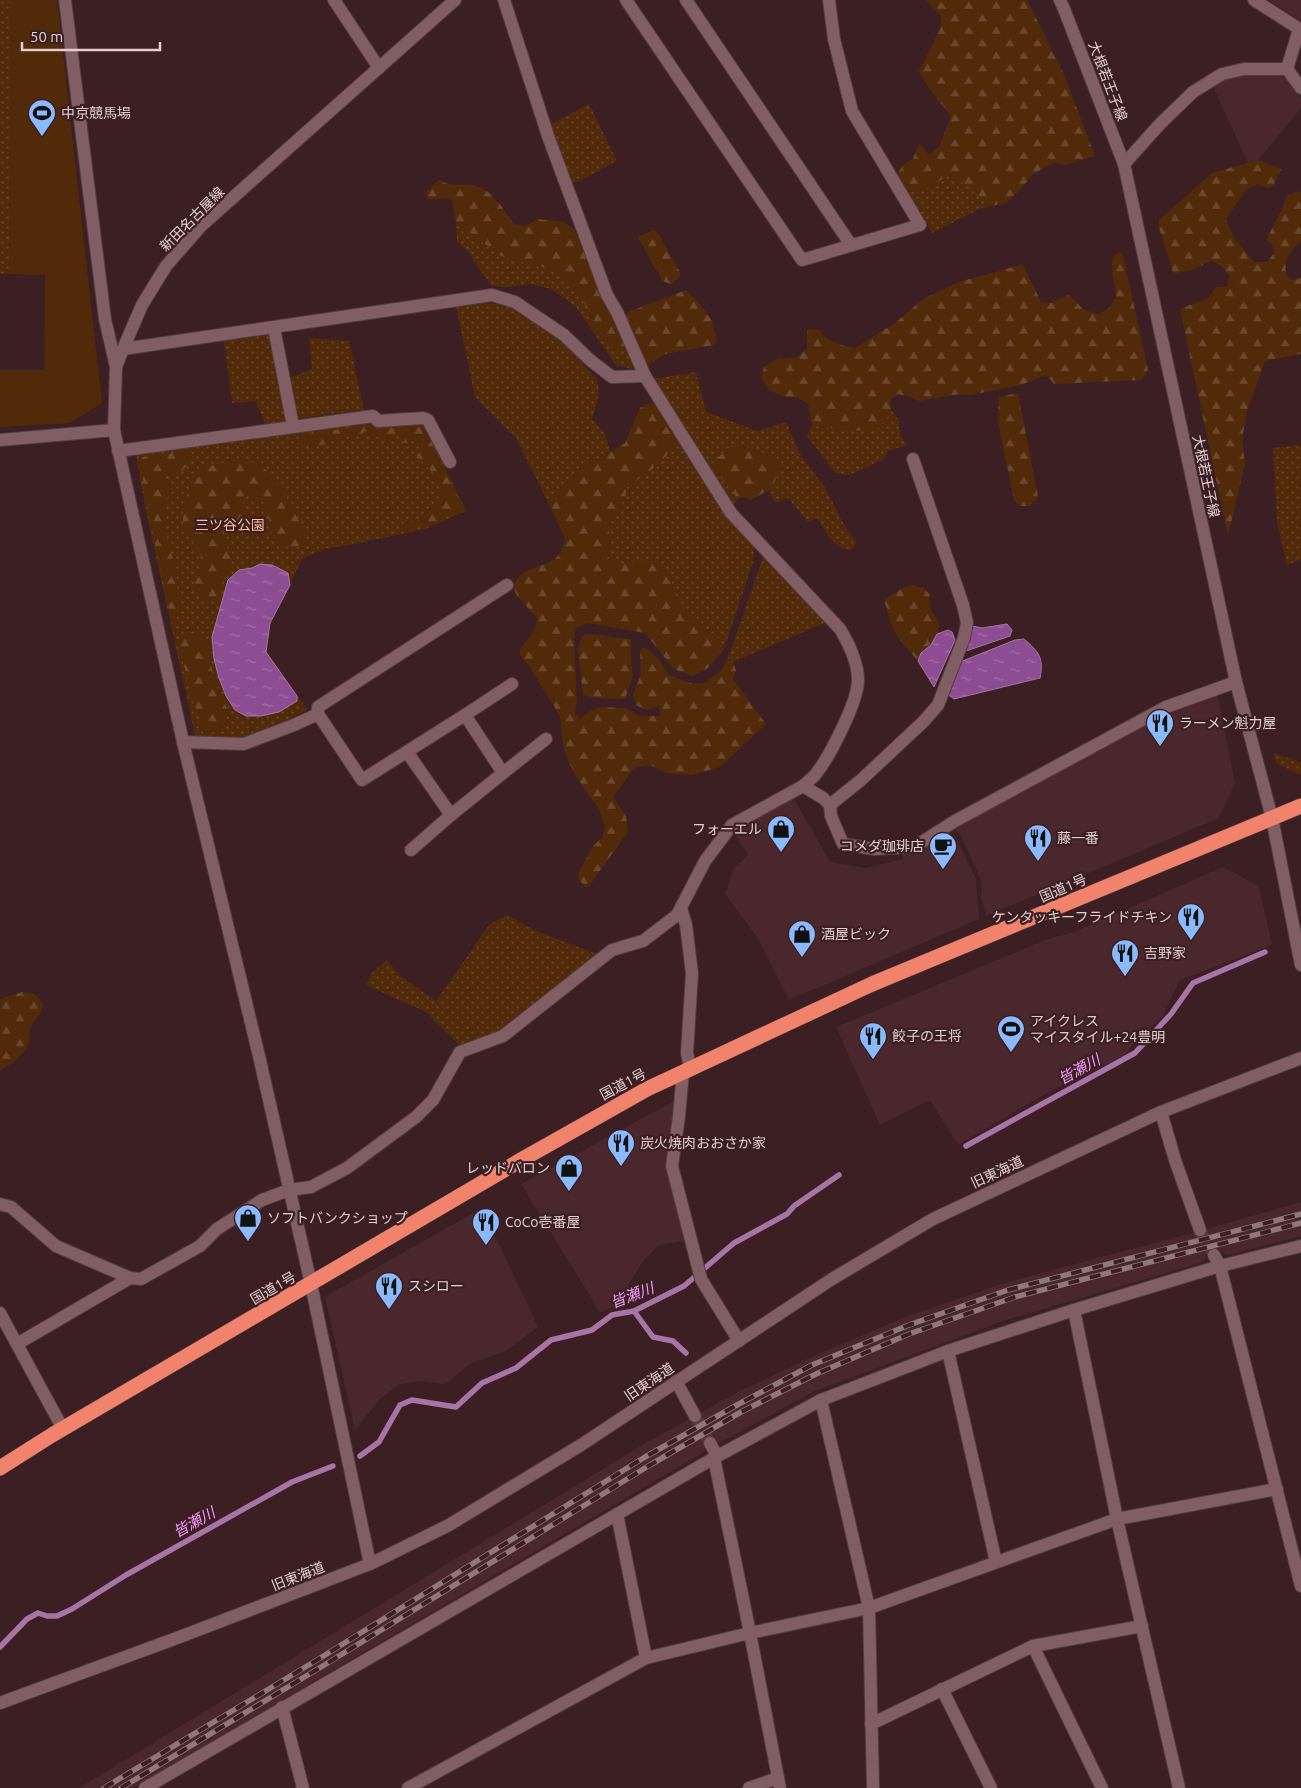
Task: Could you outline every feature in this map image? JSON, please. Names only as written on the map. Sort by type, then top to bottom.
[{"type":"highway","name":"国道1号","points":[[0,1468],[63,1429],[521,1160],[647,1089],[872,984],[1301,806]]},
{"type":"street","points":[[65,0],[105,319],[116,367]]},
{"type":"street","points":[[334,0],[379,68]]},
{"type":"street","name":"新田名古屋線","points":[[370,1564],[311,1284],[259,1056],[183,742],[118,451],[114,430],[116,367],[142,305],[166,266],[201,226],[455,0]]},
{"type":"street","points":[[0,1204],[11,1207],[56,1246],[130,1278],[141,1279],[200,1246],[217,1229],[262,1200],[289,1190],[310,1188],[347,1168],[416,1117],[433,1100],[460,1052],[503,1036],[612,950],[643,941],[677,915],[705,861],[732,825],[803,786],[814,776],[841,732],[849,714],[858,681],[851,648],[840,629],[731,514],[645,376],[617,312],[607,295],[548,136],[504,0]]},
{"type":"street","points":[[626,0],[802,260],[920,225],[852,111],[834,39],[829,0]]},
{"type":"street","points":[[686,0],[851,244]]},
{"type":"street","name":"大根若王子線","points":[[1060,0],[1124,164],[1236,682],[1272,818],[1301,965]]},
{"type":"street","points":[[1254,0],[1300,30],[1287,69]]},
{"type":"street","points":[[1124,164],[1160,124],[1193,92],[1222,74],[1244,69],[1287,69]]},
{"type":"street","points":[[1287,69],[1301,88]]},
{"type":"street","points":[[123,349],[492,295],[515,302],[564,335],[590,360],[612,377],[645,376]]},
{"type":"street","points":[[274,328],[293,426]]},
{"type":"street","points":[[118,451],[374,416],[378,421],[423,418],[428,420],[450,462]]},
{"type":"street","points":[[0,440],[114,430]]},
{"type":"street","points":[[830,805],[862,780],[923,722],[938,705],[964,638],[967,623],[963,605],[913,460]]},
{"type":"street","points":[[507,585],[318,706],[318,714],[362,780],[512,684]]},
{"type":"street","points":[[803,786],[823,798],[830,805],[831,816],[843,844],[874,849],[914,847],[955,821],[1166,707],[1236,682]]},
{"type":"street","points":[[183,742],[244,744],[318,714]]},
{"type":"street","points":[[465,714],[503,773]]},
{"type":"street","points":[[411,850],[451,815],[546,740]]},
{"type":"street","points":[[407,752],[451,815]]},
{"type":"street","points":[[681,908],[686,925],[692,973],[686,1070],[672,1166],[700,1273],[739,1341]]},
{"type":"street","name":"旧東海道","points":[[0,1703],[370,1564],[449,1525],[581,1445],[832,1279],[933,1218],[1161,1112],[1301,1058]]},
{"type":"street","points":[[1161,1112],[1175,1160],[1200,1230]]},
{"type":"street","points":[[145,1788],[716,1457],[822,1400],[948,1351],[1217,1261],[1301,1246]]},
{"type":"street","points":[[1217,1261],[1301,1586]]},
{"type":"street","points":[[17,1344],[130,1278]]},
{"type":"street","points":[[1074,1310],[1117,1519],[1179,1788]]},
{"type":"street","points":[[0,1314],[63,1429]]},
{"type":"street","points":[[948,1351],[996,1562]]},
{"type":"street","points":[[676,1381],[695,1416]]},
{"type":"street","points":[[822,1400],[869,1608],[872,1788]]},
{"type":"street","points":[[710,1443],[716,1457],[779,1783],[749,1788]]},
{"type":"street","points":[[408,1788],[646,1658],[750,1633],[869,1608],[1117,1519],[1277,1489]]},
{"type":"street","points":[[617,1514],[646,1658]]},
{"type":"street","points":[[870,1724],[1033,1646],[1142,1626]]},
{"type":"street","points":[[1033,1646],[1102,1788]]},
{"type":"street","points":[[942,1689],[991,1788]]},
{"type":"street","points":[[282,1708],[303,1788]]},
{"type":"shaded area","points":[[1268,0],[1301,0],[1301,21]]},
{"type":"shaded area","points":[[1243,75],[1281,75],[1288,80],[1301,99],[1301,108],[1258,160],[1248,163],[1213,86],[1226,79]]},
{"type":"shaded area","points":[[1217,693],[1235,783],[1219,818],[986,916],[981,896],[982,882],[961,836],[954,828],[1166,711]]},
{"type":"shaded area","points":[[793,797],[830,862],[866,868],[903,859],[903,854],[922,852],[919,849],[946,831],[957,840],[976,879],[979,919],[789,1000],[759,940],[725,894],[734,868],[748,855],[733,831]]},
{"type":"shaded area","points":[[1223,867],[1259,886],[1272,945],[1180,980],[1162,1017],[1133,1044],[1124,1056],[1052,1090],[958,1145],[930,1100],[880,1125],[836,1027],[1048,939],[1074,932]]},
{"type":"shaded area","points":[[676,1100],[670,1154],[685,1241],[659,1245],[644,1260],[628,1285],[631,1301],[600,1312],[521,1184]]},
{"type":"shaded area","points":[[1301,1202],[1301,1236],[1227,1255],[1221,1250],[1205,1254],[1206,1258],[1203,1262],[1003,1321],[813,1392],[720,1443],[715,1440],[705,1446],[704,1452],[133,1788],[79,1788],[644,1444],[738,1392],[816,1355],[908,1316],[1004,1283]]},
{"type":"shaded area","points":[[482,1208],[538,1327],[506,1351],[471,1363],[445,1384],[421,1381],[400,1384],[380,1399],[355,1430],[325,1297]]},
{"type":"green space","points":[[0,0],[12,0],[10,274],[0,274]]},
{"type":"green space","name":"中京競馬場","points":[[12,0],[57,0],[102,403],[70,423],[0,427],[0,370],[44,370],[45,275],[10,274]]},
{"type":"green space","points":[[926,0],[1027,0],[1063,72],[1095,156],[1065,165],[1055,163],[1047,166],[1032,175],[1022,188],[1006,203],[987,207],[975,192],[949,174],[924,190],[907,191],[896,175],[904,164],[913,159],[919,143],[929,155],[939,147],[951,116],[930,90],[919,71],[941,27],[941,16]]},
{"type":"green space","points":[[589,104],[617,161],[577,182],[568,182],[550,125]]},
{"type":"green space","points":[[1258,160],[1282,169],[1273,186],[1267,188],[1258,184],[1247,189],[1226,219],[1234,238],[1254,262],[1267,262],[1274,253],[1272,244],[1266,240],[1287,196],[1297,191],[1301,193],[1301,242],[1289,254],[1286,270],[1291,280],[1301,278],[1301,354],[1265,361],[1247,412],[1242,439],[1245,464],[1228,536],[1180,309],[1209,297],[1216,287],[1227,287],[1229,275],[1221,266],[1211,260],[1193,270],[1173,273],[1159,228],[1159,220],[1212,173]]},
{"type":"green space","points":[[948,174],[975,192],[987,207],[932,233],[907,191],[924,190]]},
{"type":"green space","points":[[440,180],[447,184],[471,185],[485,190],[496,200],[514,224],[525,226],[538,219],[564,222],[574,229],[602,296],[628,345],[621,351],[612,348],[602,332],[591,322],[584,303],[564,277],[545,268],[501,256],[456,222],[452,201],[448,198],[428,200],[426,193]]},
{"type":"green space","points":[[456,222],[501,256],[545,268],[564,277],[584,303],[591,322],[601,331],[612,348],[628,345],[637,365],[632,369],[616,365],[576,307],[551,289],[531,284],[506,287],[491,286],[468,252],[457,242]]},
{"type":"green space","points":[[654,230],[658,233],[680,273],[679,278],[671,284],[661,279],[659,272],[638,239],[639,236]]},
{"type":"green space","points":[[1120,252],[1123,255],[1148,370],[1141,380],[1054,384],[1048,377],[1042,376],[1021,385],[970,395],[959,394],[919,401],[898,394],[891,399],[891,414],[876,430],[844,431],[812,424],[808,404],[797,397],[785,397],[769,390],[761,377],[764,367],[777,359],[797,357],[807,349],[807,329],[819,330],[826,338],[835,343],[855,348],[895,323],[923,299],[959,282],[1022,263],[1041,302],[1051,303],[1069,295],[1084,310],[1099,314],[1109,308],[1116,297],[1112,265],[1114,255]]},
{"type":"green space","points":[[686,290],[700,304],[712,321],[717,341],[714,345],[665,354],[647,366],[624,319],[628,312]]},
{"type":"green space","points":[[475,303],[500,304],[515,308],[554,333],[597,379],[599,394],[592,419],[605,434],[610,451],[584,467],[547,500],[516,438],[475,397],[456,306]]},
{"type":"green space","points":[[272,332],[288,422],[266,424],[255,401],[232,403],[224,341]]},
{"type":"green space","points":[[309,338],[349,341],[364,410],[298,418],[291,377],[312,369]]},
{"type":"green space","points":[[696,372],[706,412],[757,431],[786,422],[802,458],[825,487],[844,525],[857,543],[851,550],[840,547],[835,543],[817,518],[808,522],[788,498],[778,502],[774,501],[768,490],[777,479],[780,468],[768,456],[742,446],[711,465],[738,499],[732,506],[652,379]]},
{"type":"green space","points":[[1018,393],[1038,497],[1030,506],[1021,506],[1014,501],[998,421],[999,397]]},
{"type":"green space","points":[[657,401],[673,425],[675,438],[667,455],[660,463],[627,487],[625,498],[608,527],[610,543],[608,558],[618,565],[634,562],[656,562],[665,569],[690,620],[702,629],[716,635],[724,649],[707,669],[692,676],[674,669],[645,633],[587,623],[576,628],[574,639],[577,703],[574,711],[580,719],[600,707],[625,708],[639,716],[660,716],[660,706],[646,710],[636,705],[633,695],[641,674],[640,650],[645,647],[658,659],[669,675],[693,684],[705,683],[733,662],[736,670],[733,679],[766,724],[720,767],[692,775],[666,773],[650,765],[635,767],[613,797],[626,816],[628,832],[589,886],[585,887],[578,878],[578,874],[593,846],[603,837],[605,826],[599,809],[582,786],[569,763],[563,746],[560,716],[520,655],[520,649],[534,631],[537,618],[517,596],[513,587],[526,571],[551,561],[561,551],[565,539],[547,500],[584,467],[625,443],[640,408]]},
{"type":"green space","points":[[891,410],[899,420],[900,434],[907,445],[888,451],[883,460],[849,475],[835,473],[807,436],[812,424],[844,431],[891,414]]},
{"type":"green space","name":"三ツ谷公園","points":[[417,422],[425,425],[466,511],[425,529],[328,548],[303,558],[270,623],[266,652],[307,709],[281,725],[240,738],[196,739],[145,506],[136,455],[370,423],[376,425]]},
{"type":"green space","points":[[417,424],[424,427],[463,507],[462,510],[426,527],[408,531],[405,527],[431,511],[437,504],[439,496],[438,482],[418,458],[417,455],[422,451],[415,440],[412,438],[408,443],[405,443],[396,434],[386,440],[371,435],[367,431],[363,432],[360,436],[340,437],[323,445],[304,446],[299,440],[301,435],[368,425],[376,429]]},
{"type":"green space","points":[[674,427],[755,542],[753,562],[724,649],[716,635],[702,629],[690,620],[678,597],[634,562],[618,565],[608,558],[610,543],[608,527],[625,498],[627,487],[658,465]]},
{"type":"green space","points":[[1301,445],[1301,560],[1287,565],[1277,522],[1273,448]]},
{"type":"green space","points":[[730,446],[751,448],[770,457],[775,462],[780,468],[776,480],[770,488],[751,500],[745,497],[738,499],[711,465]]},
{"type":"green space","points":[[187,451],[192,454],[187,465],[178,475],[166,475],[163,481],[171,490],[167,499],[165,528],[173,560],[179,601],[177,621],[172,623],[147,506],[140,460],[143,457]]},
{"type":"green space","points":[[234,458],[255,463],[272,475],[294,511],[306,536],[305,542],[298,547],[286,547],[278,543],[273,536],[264,503],[257,498],[245,496],[242,505],[244,516],[223,538],[232,558],[230,569],[222,584],[216,602],[207,602],[197,591],[193,578],[200,564],[201,557],[186,533],[183,517],[184,509],[192,483],[199,469],[220,464]]},
{"type":"green space","points":[[764,554],[827,622],[723,668],[728,658]]},
{"type":"green space","points":[[912,585],[924,588],[930,595],[930,607],[939,625],[938,633],[933,642],[923,652],[918,661],[895,632],[884,602],[896,592]]},
{"type":"green space","points":[[194,633],[207,643],[215,681],[227,708],[227,719],[224,725],[220,730],[212,733],[203,733],[178,645],[179,639]]},
{"type":"green space","points":[[586,634],[631,639],[633,676],[625,699],[597,698],[583,695],[578,650],[581,637]]},
{"type":"green space","points":[[1274,753],[1301,762],[1301,775],[1276,763]]},
{"type":"green space","points":[[507,915],[536,931],[597,954],[503,1031],[488,1038],[459,1045],[426,1012],[366,985],[372,973],[387,960],[399,975],[436,1001],[489,925]]},
{"type":"green space","points":[[22,992],[35,994],[43,1003],[42,1009],[30,1029],[30,1042],[27,1047],[18,1058],[0,1070],[0,999]]},
{"type":"water","points":[[260,564],[272,565],[288,573],[290,585],[270,623],[266,652],[297,696],[297,701],[279,712],[261,716],[246,716],[235,710],[226,696],[214,659],[212,637],[228,580],[239,570],[252,568]]},
{"type":"water","points":[[1007,624],[1012,630],[1010,636],[966,651],[963,650],[972,626],[982,628]]},
{"type":"water","points":[[948,630],[952,632],[955,640],[934,687],[918,661],[921,653],[931,645],[937,634]]},
{"type":"water","points":[[1024,639],[1037,652],[1041,660],[1040,678],[954,699],[947,694],[960,662],[1015,640]]},
{"type":"waterway","name":"皆瀬川","points":[[966,1146],[1135,1053],[1171,1014],[1193,983],[1265,952]]},
{"type":"waterway","name":"皆瀬川","points":[[360,1456],[379,1442],[400,1405],[412,1400],[456,1407],[482,1383],[516,1368],[551,1340],[592,1330],[612,1315],[634,1311],[684,1286],[734,1243],[787,1214],[794,1206],[839,1175]]},
{"type":"waterway","points":[[634,1311],[653,1337],[673,1341],[686,1353]]},
{"type":"waterway","name":"皆瀬川","points":[[0,1647],[27,1619],[38,1613],[47,1616],[57,1616],[72,1609],[126,1575],[292,1482],[333,1466]]},
{"type":"tunnel","points":[[1200,1230],[1214,1255]]},
{"type":"tunnel","points":[[695,1416],[710,1443]]},
{"type":"railway","points":[[104,1788],[317,1660],[645,1457],[812,1365],[909,1325],[1008,1290],[1301,1214]]},
{"type":"railway","points":[[121,1788],[650,1465],[741,1412],[816,1374],[909,1334],[1015,1297],[1301,1223]]},
{"type":"place","name":"中京競馬場","points":[[42,137]]},
{"type":"place","name":"ラーメン魁力屋","points":[[1160,747]]},
{"type":"place","name":"フォーエル","points":[[781,853]]},
{"type":"place","name":"藤一番","points":[[1038,862]]},
{"type":"place","name":"コメダ珈琲店","points":[[943,870]]},
{"type":"place","name":"ケンタッキーフライドチキン","points":[[1191,941]]},
{"type":"place","name":"酒屋ビック","points":[[802,958]]},
{"type":"place","name":"吉野家","points":[[1125,977]]},
{"type":"place","name":"アイクレス マイスタイル+24豊明","points":[[1011,1053]]},
{"type":"place","name":"餃子の王将","points":[[873,1060]]},
{"type":"place","name":"炭火焼肉おおさか家","points":[[621,1167]]},
{"type":"place","name":"レッドバロン","points":[[569,1192]]},
{"type":"place","name":"ソフトバンクショップ","points":[[248,1242]]},
{"type":"place","name":"CoCo壱番屋","points":[[486,1246]]},
{"type":"place","name":"スシロー","points":[[389,1310]]}]
